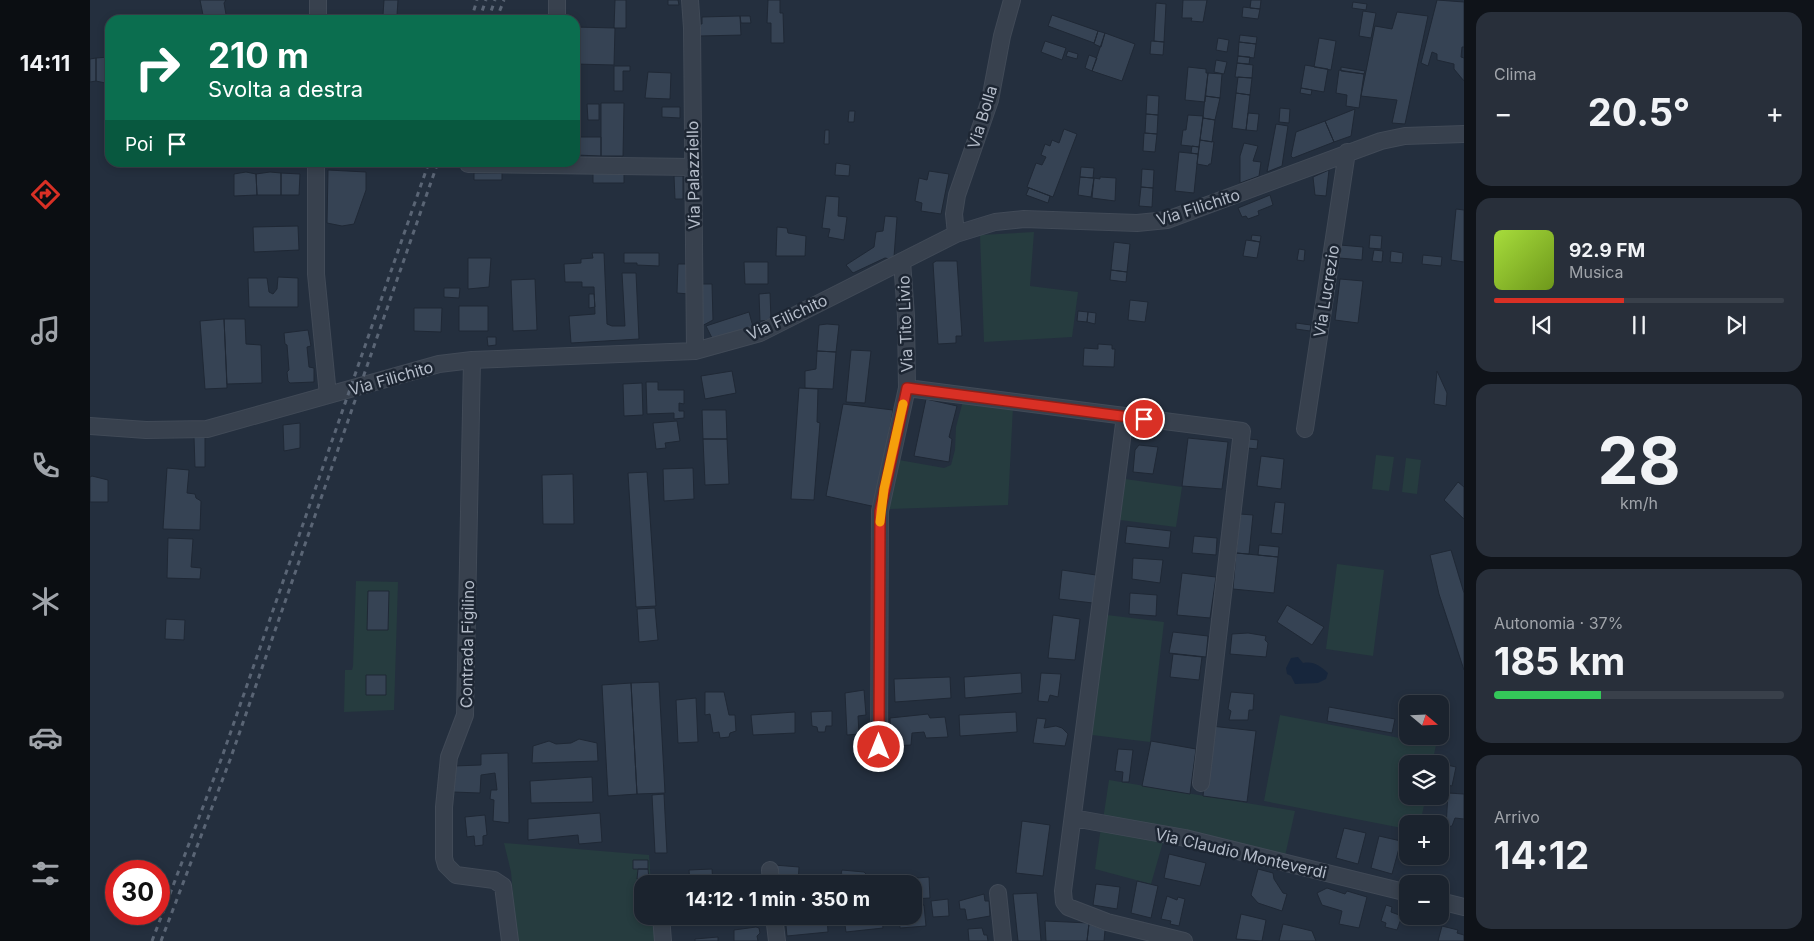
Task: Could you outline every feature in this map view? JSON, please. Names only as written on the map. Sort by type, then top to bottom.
[{"type":"street","points":[[318,0],[318,15]]},
{"type":"street","points":[[557,0],[557,15]]},
{"type":"street","name":"Via Palazziello","points":[[690,0],[692,28],[692,167],[696,351]]},
{"type":"street","name":"Via Bolla","points":[[956,234],[954,214],[957,195],[990,100],[1002,36],[1012,0]]},
{"type":"street","name":"Via Filichito","points":[[90,426],[146,430],[207,429],[375,383],[412,370],[439,364],[472,360],[696,351],[760,333],[956,234],[995,222],[1024,219],[1136,223],[1166,220],[1282,179],[1347,152],[1381,141],[1405,136],[1464,134]]},
{"type":"street","name":"Via Lucrezio","points":[[1305,429],[1347,152]]},
{"type":"street","points":[[580,166],[692,167]]},
{"type":"street","points":[[316,167],[316,274],[328,395]]},
{"type":"street","name":"Via Tito Livio","points":[[902,261],[906,316],[907,388]]},
{"type":"street","name":"Contrada Figilino","points":[[472,360],[466,715],[449,757],[444,807],[444,858],[446,865],[456,876],[494,880],[503,886],[510,941]]},
{"type":"street","points":[[879,747],[880,511],[907,388],[1242,431],[1201,783]]},
{"type":"street","points":[[1125,416],[1063,892],[1064,902],[1068,907],[1107,922],[1184,941]]},
{"type":"street","name":"Via Claudio Monteverdi","points":[[1073,818],[1186,838],[1399,891]]},
{"type":"street","points":[[998,893],[1002,941]]},
{"type":"street","points":[[1449,903],[1464,907]]},
{"type":"street","points":[[662,925],[663,941]]},
{"type":"street","points":[[775,925],[777,941]]},
{"type":"green space","points":[[1034,232],[1030,286],[1078,292],[1072,337],[984,342],[980,235]]},
{"type":"green space","points":[[963,401],[1013,407],[1008,505],[889,509],[899,460],[944,468],[951,465],[955,450],[956,427]]},
{"type":"green space","points":[[1376,455],[1394,457],[1389,491],[1372,489]]},
{"type":"green space","points":[[1406,458],[1421,460],[1417,494],[1402,492]]},
{"type":"green space","points":[[1125,479],[1182,487],[1176,527],[1120,520]]},
{"type":"green space","points":[[1337,564],[1384,570],[1373,656],[1326,649]]},
{"type":"green space","points":[[356,581],[398,582],[394,710],[344,712],[345,670],[352,670],[353,666]]},
{"type":"green space","points":[[1107,615],[1164,622],[1150,742],[1092,735]]},
{"type":"green space","points":[[1280,715],[1399,738],[1399,745],[1436,745],[1434,755],[1399,755],[1399,805],[1424,805],[1422,815],[1399,815],[1399,827],[1264,801]]},
{"type":"green space","points":[[1109,780],[1295,811],[1285,856],[1103,820]]},
{"type":"green space","points":[[1101,827],[1163,842],[1151,884],[1095,869]]},
{"type":"green space","points":[[504,843],[649,855],[650,875],[634,875],[634,925],[655,925],[656,941],[517,941],[511,872]]},
{"type":"water","points":[[1298,657],[1303,663],[1314,663],[1322,668],[1328,673],[1326,679],[1318,683],[1295,684],[1291,676],[1287,674],[1286,668],[1291,658]]},
{"type":"building","points":[[200,0],[226,0],[224,3],[226,15],[203,15]]},
{"type":"building","points":[[384,0],[398,0],[397,15],[383,15]]},
{"type":"building","points":[[615,0],[626,0],[626,28],[614,28]]},
{"type":"building","points":[[668,0],[678,0],[679,5],[668,5]]},
{"type":"building","points":[[768,0],[780,0],[780,13],[783,13],[784,43],[771,43],[771,23],[767,23]]},
{"type":"building","points":[[1183,0],[1207,0],[1203,22],[1191,21],[1192,18],[1182,18]]},
{"type":"building","points":[[1251,0],[1261,0],[1260,9],[1250,8]]},
{"type":"building","points":[[1437,0],[1464,2],[1464,47],[1462,47],[1461,57],[1464,58],[1464,81],[1454,69],[1454,64],[1437,60],[1437,54],[1432,52],[1428,66],[1421,63]]},
{"type":"building","points":[[1353,2],[1367,4],[1366,10],[1352,8]]},
{"type":"building","points":[[1156,3],[1166,4],[1164,42],[1154,41]]},
{"type":"building","points":[[1243,7],[1260,9],[1258,19],[1242,17]]},
{"type":"building","points":[[1363,11],[1376,13],[1371,38],[1359,36]]},
{"type":"building","points":[[1397,12],[1428,16],[1405,124],[1392,123],[1397,100],[1361,96],[1375,26],[1392,29]]},
{"type":"building","points":[[1052,15],[1098,31],[1094,43],[1048,26]]},
{"type":"building","points":[[740,16],[750,16],[751,23],[741,23]]},
{"type":"building","points":[[740,16],[741,35],[700,36],[702,17]]},
{"type":"building","points":[[580,27],[615,28],[614,65],[580,64]]},
{"type":"building","points":[[1098,31],[1105,33],[1101,47],[1094,44]]},
{"type":"building","points":[[1105,33],[1135,44],[1122,81],[1092,71]]},
{"type":"building","points":[[1240,35],[1257,37],[1256,44],[1239,42]]},
{"type":"building","points":[[1218,38],[1229,40],[1227,52],[1216,50]]},
{"type":"building","points":[[1319,38],[1336,41],[1331,70],[1314,67]]},
{"type":"building","points":[[1045,41],[1066,48],[1062,60],[1041,52]]},
{"type":"building","points":[[1151,41],[1164,42],[1163,55],[1150,54]]},
{"type":"building","points":[[1239,42],[1256,44],[1254,58],[1238,56]]},
{"type":"building","points":[[1068,51],[1078,54],[1077,59],[1066,56]]},
{"type":"building","points":[[1089,55],[1097,58],[1092,71],[1085,68]]},
{"type":"building","points":[[1238,56],[1250,57],[1249,64],[1237,63]]},
{"type":"building","points":[[105,57],[105,83],[96,81],[96,58]]},
{"type":"building","points":[[96,58],[96,81],[90,82],[90,59]]},
{"type":"building","points":[[1216,60],[1227,62],[1224,74],[1214,72]]},
{"type":"building","points":[[1237,63],[1253,65],[1252,78],[1235,77]]},
{"type":"building","points":[[1305,65],[1328,69],[1324,92],[1301,88]]},
{"type":"building","points":[[614,66],[630,66],[630,71],[623,71],[623,91],[614,91]]},
{"type":"building","points":[[1188,67],[1206,69],[1206,73],[1208,73],[1205,102],[1185,100]]},
{"type":"building","points":[[1341,67],[1365,71],[1364,74],[1341,71]]},
{"type":"building","points":[[1339,70],[1364,74],[1359,108],[1346,106],[1347,95],[1336,93]]},
{"type":"building","points":[[648,72],[671,73],[670,99],[645,98]]},
{"type":"building","points":[[1208,73],[1222,74],[1220,98],[1205,96]]},
{"type":"building","points":[[1238,77],[1252,78],[1250,95],[1236,93]]},
{"type":"building","points":[[1301,88],[1312,90],[1311,95],[1300,93]]},
{"type":"building","points":[[1236,93],[1250,95],[1246,130],[1232,128]]},
{"type":"building","points":[[1147,95],[1159,96],[1158,115],[1146,114]]},
{"type":"building","points":[[1205,96],[1220,98],[1215,120],[1203,118]]},
{"type":"building","points":[[601,103],[624,103],[623,156],[601,156]]},
{"type":"building","points":[[587,104],[599,104],[599,120],[588,120]]},
{"type":"building","points":[[662,107],[680,107],[680,118],[662,117]]},
{"type":"building","points":[[1280,108],[1290,109],[1289,123],[1279,122]]},
{"type":"building","points":[[1355,109],[1351,136],[1334,142],[1325,121]]},
{"type":"building","points":[[849,111],[855,111],[854,122],[848,122]]},
{"type":"building","points":[[1248,113],[1259,114],[1257,131],[1246,130]]},
{"type":"building","points":[[1146,114],[1158,115],[1157,134],[1145,133]]},
{"type":"building","points":[[1188,115],[1203,116],[1199,147],[1181,145]]},
{"type":"building","points":[[1203,118],[1215,120],[1212,142],[1200,140]]},
{"type":"building","points":[[1325,121],[1334,142],[1293,158],[1291,156],[1296,132]]},
{"type":"building","points":[[1276,124],[1288,126],[1282,166],[1267,172]]},
{"type":"building","points":[[1064,129],[1077,134],[1053,197],[1027,187],[1036,163],[1042,165],[1046,157],[1041,155],[1045,144],[1050,146],[1052,140],[1059,143]]},
{"type":"building","points":[[825,130],[829,130],[829,144],[824,144]]},
{"type":"building","points":[[1144,133],[1157,134],[1155,152],[1143,151]]},
{"type":"building","points":[[580,137],[601,137],[601,156],[580,155]]},
{"type":"building","points":[[1200,140],[1214,142],[1211,164],[1208,166],[1197,164]]},
{"type":"building","points":[[1244,143],[1258,146],[1253,161],[1261,162],[1259,176],[1240,183],[1240,156]]},
{"type":"building","points":[[1192,146],[1199,147],[1198,154],[1191,153]]},
{"type":"building","points":[[1179,152],[1198,154],[1194,193],[1175,191]]},
{"type":"building","points":[[836,163],[850,165],[849,176],[835,175]]},
{"type":"building","points":[[1081,167],[1094,168],[1093,178],[1080,177]]},
{"type":"building","points":[[1142,169],[1154,170],[1153,188],[1141,187]]},
{"type":"building","points":[[328,170],[366,172],[366,190],[354,224],[342,226],[327,223]]},
{"type":"building","points":[[1329,170],[1326,196],[1315,195],[1313,177]]},
{"type":"building","points":[[929,171],[949,174],[941,214],[921,211],[922,203],[915,201],[919,178],[927,180]]},
{"type":"building","points":[[246,172],[256,174],[257,195],[234,196],[234,174]]},
{"type":"building","points":[[281,173],[281,195],[257,195],[256,174]]},
{"type":"building","points":[[281,173],[300,174],[299,195],[281,195]]},
{"type":"building","points":[[474,173],[502,173],[502,180],[474,180]]},
{"type":"building","points":[[593,173],[624,173],[624,183],[593,183]]},
{"type":"building","points":[[674,176],[683,176],[683,199],[675,199]]},
{"type":"building","points":[[1080,177],[1094,178],[1091,197],[1078,195]]},
{"type":"building","points":[[1100,177],[1116,178],[1115,201],[1092,198],[1094,178],[1100,179]]},
{"type":"building","points":[[1141,187],[1153,188],[1152,207],[1139,206]]},
{"type":"building","points":[[1029,188],[1050,196],[1048,203],[1026,195]]},
{"type":"building","points":[[1270,195],[1273,205],[1258,211],[1259,215],[1248,219],[1246,216],[1242,217],[1238,208]]},
{"type":"building","points":[[826,196],[839,197],[838,216],[847,217],[844,240],[828,237],[830,229],[822,228]]},
{"type":"building","points":[[1456,209],[1464,210],[1464,262],[1451,260]]},
{"type":"building","points":[[885,216],[897,217],[894,257],[890,259],[885,258],[853,273],[846,265],[874,247],[876,232],[883,231]]},
{"type":"building","points":[[298,226],[299,250],[254,252],[253,227]]},
{"type":"building","points":[[777,227],[787,228],[788,233],[806,236],[805,256],[776,256]]},
{"type":"building","points":[[1252,235],[1261,236],[1260,242],[1251,240]]},
{"type":"building","points":[[1370,235],[1382,236],[1381,249],[1369,248]]},
{"type":"building","points":[[1246,240],[1260,242],[1257,258],[1243,256]]},
{"type":"building","points":[[1114,242],[1130,244],[1127,272],[1111,270]]},
{"type":"building","points":[[1340,245],[1363,247],[1362,260],[1339,258]]},
{"type":"building","points":[[1299,249],[1305,250],[1304,261],[1297,260]]},
{"type":"building","points":[[1374,250],[1383,251],[1382,262],[1372,261]]},
{"type":"building","points":[[1391,251],[1403,253],[1402,263],[1390,262]]},
{"type":"building","points":[[592,253],[604,253],[607,324],[625,326],[622,273],[636,273],[639,339],[571,343],[569,316],[595,314],[594,287],[582,287],[582,282],[565,282],[564,264],[581,263],[581,259],[593,258]]},
{"type":"building","points":[[624,253],[659,253],[659,266],[624,263]]},
{"type":"building","points":[[1423,255],[1442,257],[1441,266],[1422,264]]},
{"type":"building","points":[[468,258],[491,258],[489,287],[468,289]]},
{"type":"building","points":[[936,261],[957,261],[962,336],[956,336],[956,343],[938,344],[933,263]]},
{"type":"building","points":[[744,262],[768,262],[768,284],[745,284]]},
{"type":"building","points":[[678,264],[689,264],[689,294],[677,293]]},
{"type":"building","points":[[1111,270],[1127,272],[1126,282],[1110,280]]},
{"type":"building","points":[[278,277],[298,278],[298,307],[249,307],[248,278],[267,278],[269,292],[273,294],[277,289]]},
{"type":"building","points":[[535,279],[537,330],[513,331],[511,280]]},
{"type":"building","points":[[1340,279],[1363,281],[1358,323],[1335,320]]},
{"type":"building","points":[[700,284],[712,284],[713,320],[700,327]]},
{"type":"building","points":[[444,288],[460,288],[459,298],[444,297]]},
{"type":"building","points":[[770,293],[771,320],[760,321],[759,294]]},
{"type":"building","points":[[589,294],[594,294],[595,307],[589,308]]},
{"type":"building","points":[[1130,300],[1148,302],[1145,322],[1128,320]]},
{"type":"building","points":[[459,306],[488,306],[488,331],[459,331]]},
{"type":"building","points":[[414,308],[442,308],[441,332],[414,331]]},
{"type":"building","points":[[1078,311],[1088,312],[1087,322],[1077,321]]},
{"type":"building","points":[[749,312],[753,327],[712,338],[706,326]]},
{"type":"building","points":[[1088,312],[1096,313],[1095,324],[1087,322]]},
{"type":"building","points":[[224,319],[227,388],[205,389],[200,321]]},
{"type":"building","points":[[224,319],[245,319],[246,344],[261,345],[262,383],[227,384]]},
{"type":"building","points":[[1296,323],[1311,325],[1310,331],[1296,329]]},
{"type":"building","points":[[819,325],[839,325],[836,352],[817,351]]},
{"type":"building","points":[[308,330],[311,346],[307,347],[309,367],[314,368],[314,382],[290,383],[288,381],[287,345],[285,344],[284,333]]},
{"type":"building","points":[[487,337],[496,337],[496,345],[488,346]]},
{"type":"building","points":[[1098,344],[1112,345],[1112,349],[1115,349],[1114,367],[1083,366],[1084,348],[1098,349]]},
{"type":"building","points":[[851,350],[871,351],[865,403],[846,402]]},
{"type":"building","points":[[817,351],[836,352],[833,389],[805,388],[805,371],[816,369]]},
{"type":"building","points":[[732,371],[736,393],[705,399],[701,376]]},
{"type":"building","points":[[1437,371],[1447,393],[1446,406],[1434,404]]},
{"type":"building","points":[[646,382],[658,382],[658,390],[684,390],[684,404],[679,403],[679,411],[684,411],[684,418],[674,419],[674,413],[647,414]]},
{"type":"building","points":[[642,383],[643,415],[624,416],[623,384]]},
{"type":"building","points":[[799,388],[818,389],[817,422],[820,423],[814,500],[791,499]]},
{"type":"building","points":[[926,399],[957,406],[949,437],[952,439],[949,462],[914,456]]},
{"type":"building","points":[[843,404],[893,410],[876,507],[826,496]]},
{"type":"building","points":[[702,410],[726,410],[727,439],[703,439]]},
{"type":"building","points":[[677,421],[680,441],[665,443],[666,448],[656,449],[653,423]]},
{"type":"building","points":[[300,423],[300,448],[284,451],[283,425]]},
{"type":"building","points":[[194,437],[205,437],[205,467],[195,467]]},
{"type":"building","points":[[1188,438],[1228,442],[1222,489],[1182,486]]},
{"type":"building","points":[[703,439],[727,439],[729,484],[705,485]]},
{"type":"building","points":[[1249,439],[1258,440],[1257,449],[1248,448]]},
{"type":"building","points":[[1139,445],[1158,447],[1153,474],[1133,472],[1135,450]]},
{"type":"building","points":[[1261,456],[1284,459],[1281,489],[1257,486]]},
{"type":"building","points":[[167,468],[189,470],[187,493],[195,494],[196,498],[201,501],[200,530],[163,529]]},
{"type":"building","points":[[693,468],[694,499],[664,501],[663,469]]},
{"type":"building","points":[[647,472],[656,606],[636,607],[628,473]]},
{"type":"building","points":[[573,474],[574,524],[543,524],[542,475]]},
{"type":"building","points":[[90,477],[108,480],[108,502],[90,502]]},
{"type":"building","points":[[1458,482],[1464,487],[1464,519],[1444,500]]},
{"type":"building","points":[[1275,502],[1285,503],[1282,534],[1271,533]]},
{"type":"building","points":[[1240,514],[1253,515],[1249,554],[1236,553]]},
{"type":"building","points":[[1127,526],[1171,531],[1169,548],[1125,543]]},
{"type":"building","points":[[1194,536],[1217,538],[1216,555],[1192,553]]},
{"type":"building","points":[[168,538],[193,539],[191,567],[201,568],[200,579],[167,578]]},
{"type":"building","points":[[1259,545],[1279,547],[1278,557],[1258,555]]},
{"type":"building","points":[[1451,550],[1464,593],[1464,670],[1439,594],[1430,555]]},
{"type":"building","points":[[1236,553],[1278,557],[1274,593],[1233,589]]},
{"type":"building","points":[[1133,558],[1163,560],[1160,583],[1132,579]]},
{"type":"building","points":[[1062,570],[1096,575],[1093,603],[1059,599]]},
{"type":"building","points":[[1182,573],[1216,577],[1210,618],[1177,615]]},
{"type":"building","points":[[368,591],[389,591],[388,630],[367,630]]},
{"type":"building","points":[[1130,593],[1157,595],[1156,616],[1129,614]]},
{"type":"building","points":[[1287,605],[1324,627],[1312,645],[1277,622]]},
{"type":"building","points":[[655,608],[658,640],[639,642],[637,609]]},
{"type":"building","points":[[1053,615],[1080,619],[1075,660],[1048,658]]},
{"type":"building","points":[[166,619],[185,620],[184,640],[165,639]]},
{"type":"building","points":[[1173,632],[1208,636],[1206,657],[1169,653]]},
{"type":"building","points":[[1248,633],[1266,636],[1265,640],[1268,643],[1266,657],[1230,654],[1232,634]]},
{"type":"building","points":[[1173,654],[1202,657],[1199,680],[1170,677]]},
{"type":"building","points":[[1021,673],[1022,693],[965,698],[964,677]]},
{"type":"building","points":[[1041,673],[1061,674],[1058,697],[1050,695],[1048,702],[1038,701]]},
{"type":"building","points":[[366,675],[386,675],[386,695],[366,695]]},
{"type":"building","points":[[950,677],[951,698],[895,702],[894,679]]},
{"type":"building","points":[[659,682],[665,793],[637,794],[631,683]]},
{"type":"building","points":[[631,683],[637,794],[608,796],[602,685]]},
{"type":"building","points":[[864,690],[866,715],[858,716],[859,734],[847,735],[845,693]]},
{"type":"building","points":[[705,692],[724,692],[729,715],[735,715],[736,731],[730,733],[729,737],[720,738],[719,732],[713,733],[710,714],[705,715]]},
{"type":"building","points":[[1231,692],[1254,694],[1253,710],[1249,710],[1248,720],[1229,720],[1231,711],[1228,709]]},
{"type":"building","points":[[696,698],[698,742],[678,743],[676,700]]},
{"type":"building","points":[[1329,707],[1395,719],[1392,733],[1327,721]]},
{"type":"building","points":[[832,711],[832,726],[826,726],[825,732],[818,732],[817,727],[812,726],[811,712]]},
{"type":"building","points":[[795,712],[795,733],[753,735],[751,715]]},
{"type":"building","points":[[1016,712],[1017,732],[960,736],[959,715]]},
{"type":"building","points":[[928,714],[930,718],[945,717],[948,737],[926,738],[924,732],[912,733],[911,745],[891,746],[890,718]]},
{"type":"building","points":[[1037,718],[1046,719],[1044,728],[1056,726],[1062,728],[1068,734],[1065,746],[1033,743]]},
{"type":"building","points":[[1211,726],[1256,731],[1247,802],[1203,796]]},
{"type":"building","points":[[579,739],[597,743],[598,761],[532,763],[533,746],[549,741],[556,744],[571,743]]},
{"type":"building","points":[[1151,741],[1196,749],[1190,794],[1142,786]]},
{"type":"building","points":[[1118,749],[1133,750],[1129,782],[1122,782],[1123,772],[1115,771]]},
{"type":"building","points":[[508,753],[509,823],[493,821],[494,800],[490,799],[491,790],[497,790],[495,773],[481,775],[480,793],[453,792],[454,766],[481,765],[481,754]]},
{"type":"building","points":[[1449,765],[1456,767],[1452,786],[1449,785]]},
{"type":"building","points":[[592,777],[593,802],[531,803],[530,781]]},
{"type":"building","points":[[1449,793],[1464,794],[1464,819],[1455,818],[1452,826],[1449,826],[1449,815],[1447,815]]},
{"type":"building","points":[[664,794],[667,853],[655,853],[652,795]]},
{"type":"building","points":[[600,813],[602,842],[579,844],[578,835],[528,840],[528,819]]},
{"type":"building","points":[[485,815],[487,835],[483,836],[483,845],[475,846],[474,836],[467,837],[465,817]]},
{"type":"building","points":[[1022,821],[1050,825],[1043,876],[1016,873]]},
{"type":"building","points":[[1344,828],[1366,833],[1358,864],[1336,858]]},
{"type":"building","points":[[1379,836],[1399,841],[1399,848],[1392,874],[1371,868]]},
{"type":"building","points":[[1169,854],[1206,863],[1200,886],[1164,878]]},
{"type":"building","points":[[633,860],[648,860],[648,869],[633,869]]},
{"type":"building","points":[[774,865],[799,867],[799,875],[776,875]]},
{"type":"building","points":[[638,869],[648,869],[649,875],[637,875]]},
{"type":"building","points":[[712,869],[712,875],[689,875],[689,870]]},
{"type":"building","points":[[1258,869],[1273,873],[1274,879],[1283,893],[1287,894],[1282,911],[1258,903],[1251,895]]},
{"type":"building","points":[[842,870],[864,872],[867,875],[845,875],[841,874]]},
{"type":"building","points":[[929,877],[930,898],[922,898],[922,878]]},
{"type":"building","points":[[1137,881],[1158,886],[1151,918],[1131,913]]},
{"type":"building","points":[[1096,884],[1120,887],[1117,909],[1093,905]]},
{"type":"building","points":[[1327,888],[1345,894],[1347,891],[1367,897],[1359,928],[1339,924],[1342,911],[1322,905],[1317,893]]},
{"type":"building","points":[[1037,893],[1041,941],[1018,941],[1013,894]]},
{"type":"building","points":[[984,894],[985,901],[989,901],[990,916],[967,920],[965,909],[960,909],[959,901]]},
{"type":"building","points":[[1167,896],[1177,900],[1178,897],[1185,899],[1179,926],[1170,924],[1171,921],[1161,919]]},
{"type":"building","points":[[948,899],[949,916],[933,917],[931,901]]},
{"type":"building","points":[[922,905],[924,905],[926,926],[900,928],[900,925],[922,925]]},
{"type":"building","points":[[1386,905],[1392,907],[1391,912],[1399,915],[1397,930],[1385,927],[1386,923],[1381,921]]},
{"type":"building","points":[[1241,914],[1266,920],[1262,941],[1236,939]]},
{"type":"building","points":[[1045,921],[1089,923],[1087,941],[1046,941]]},
{"type":"building","points":[[1089,924],[1105,930],[1104,941],[1087,941]]},
{"type":"building","points":[[1283,924],[1312,931],[1316,941],[1279,941]]},
{"type":"building","points":[[786,925],[828,925],[828,932],[787,936]]},
{"type":"building","points":[[845,925],[883,925],[883,928],[846,932]]},
{"type":"building","points":[[1442,926],[1458,930],[1457,933],[1464,935],[1464,941],[1438,941]]},
{"type":"building","points":[[759,928],[760,933],[757,936],[758,941],[734,941],[734,930]]},
{"type":"building","points":[[982,928],[984,935],[987,935],[988,941],[969,941],[968,929]]},
{"type":"building","points":[[718,937],[718,941],[695,941],[695,939]]},
{"type":"railway","points":[[472,15],[477,0]]},
{"type":"railway","points":[[481,15],[486,0]]},
{"type":"railway","points":[[490,15],[495,0]]},
{"type":"railway","points":[[498,15],[504,0]]},
{"type":"railway","points":[[152,941],[222,757],[427,167]]},
{"type":"railway","points":[[161,941],[230,760],[436,167]]},
{"type":"slow traffic","points":[[880,522],[884,489],[903,404]]},
{"type":"route","points":[[879,747],[880,511],[907,388],[1144,419]]}]
